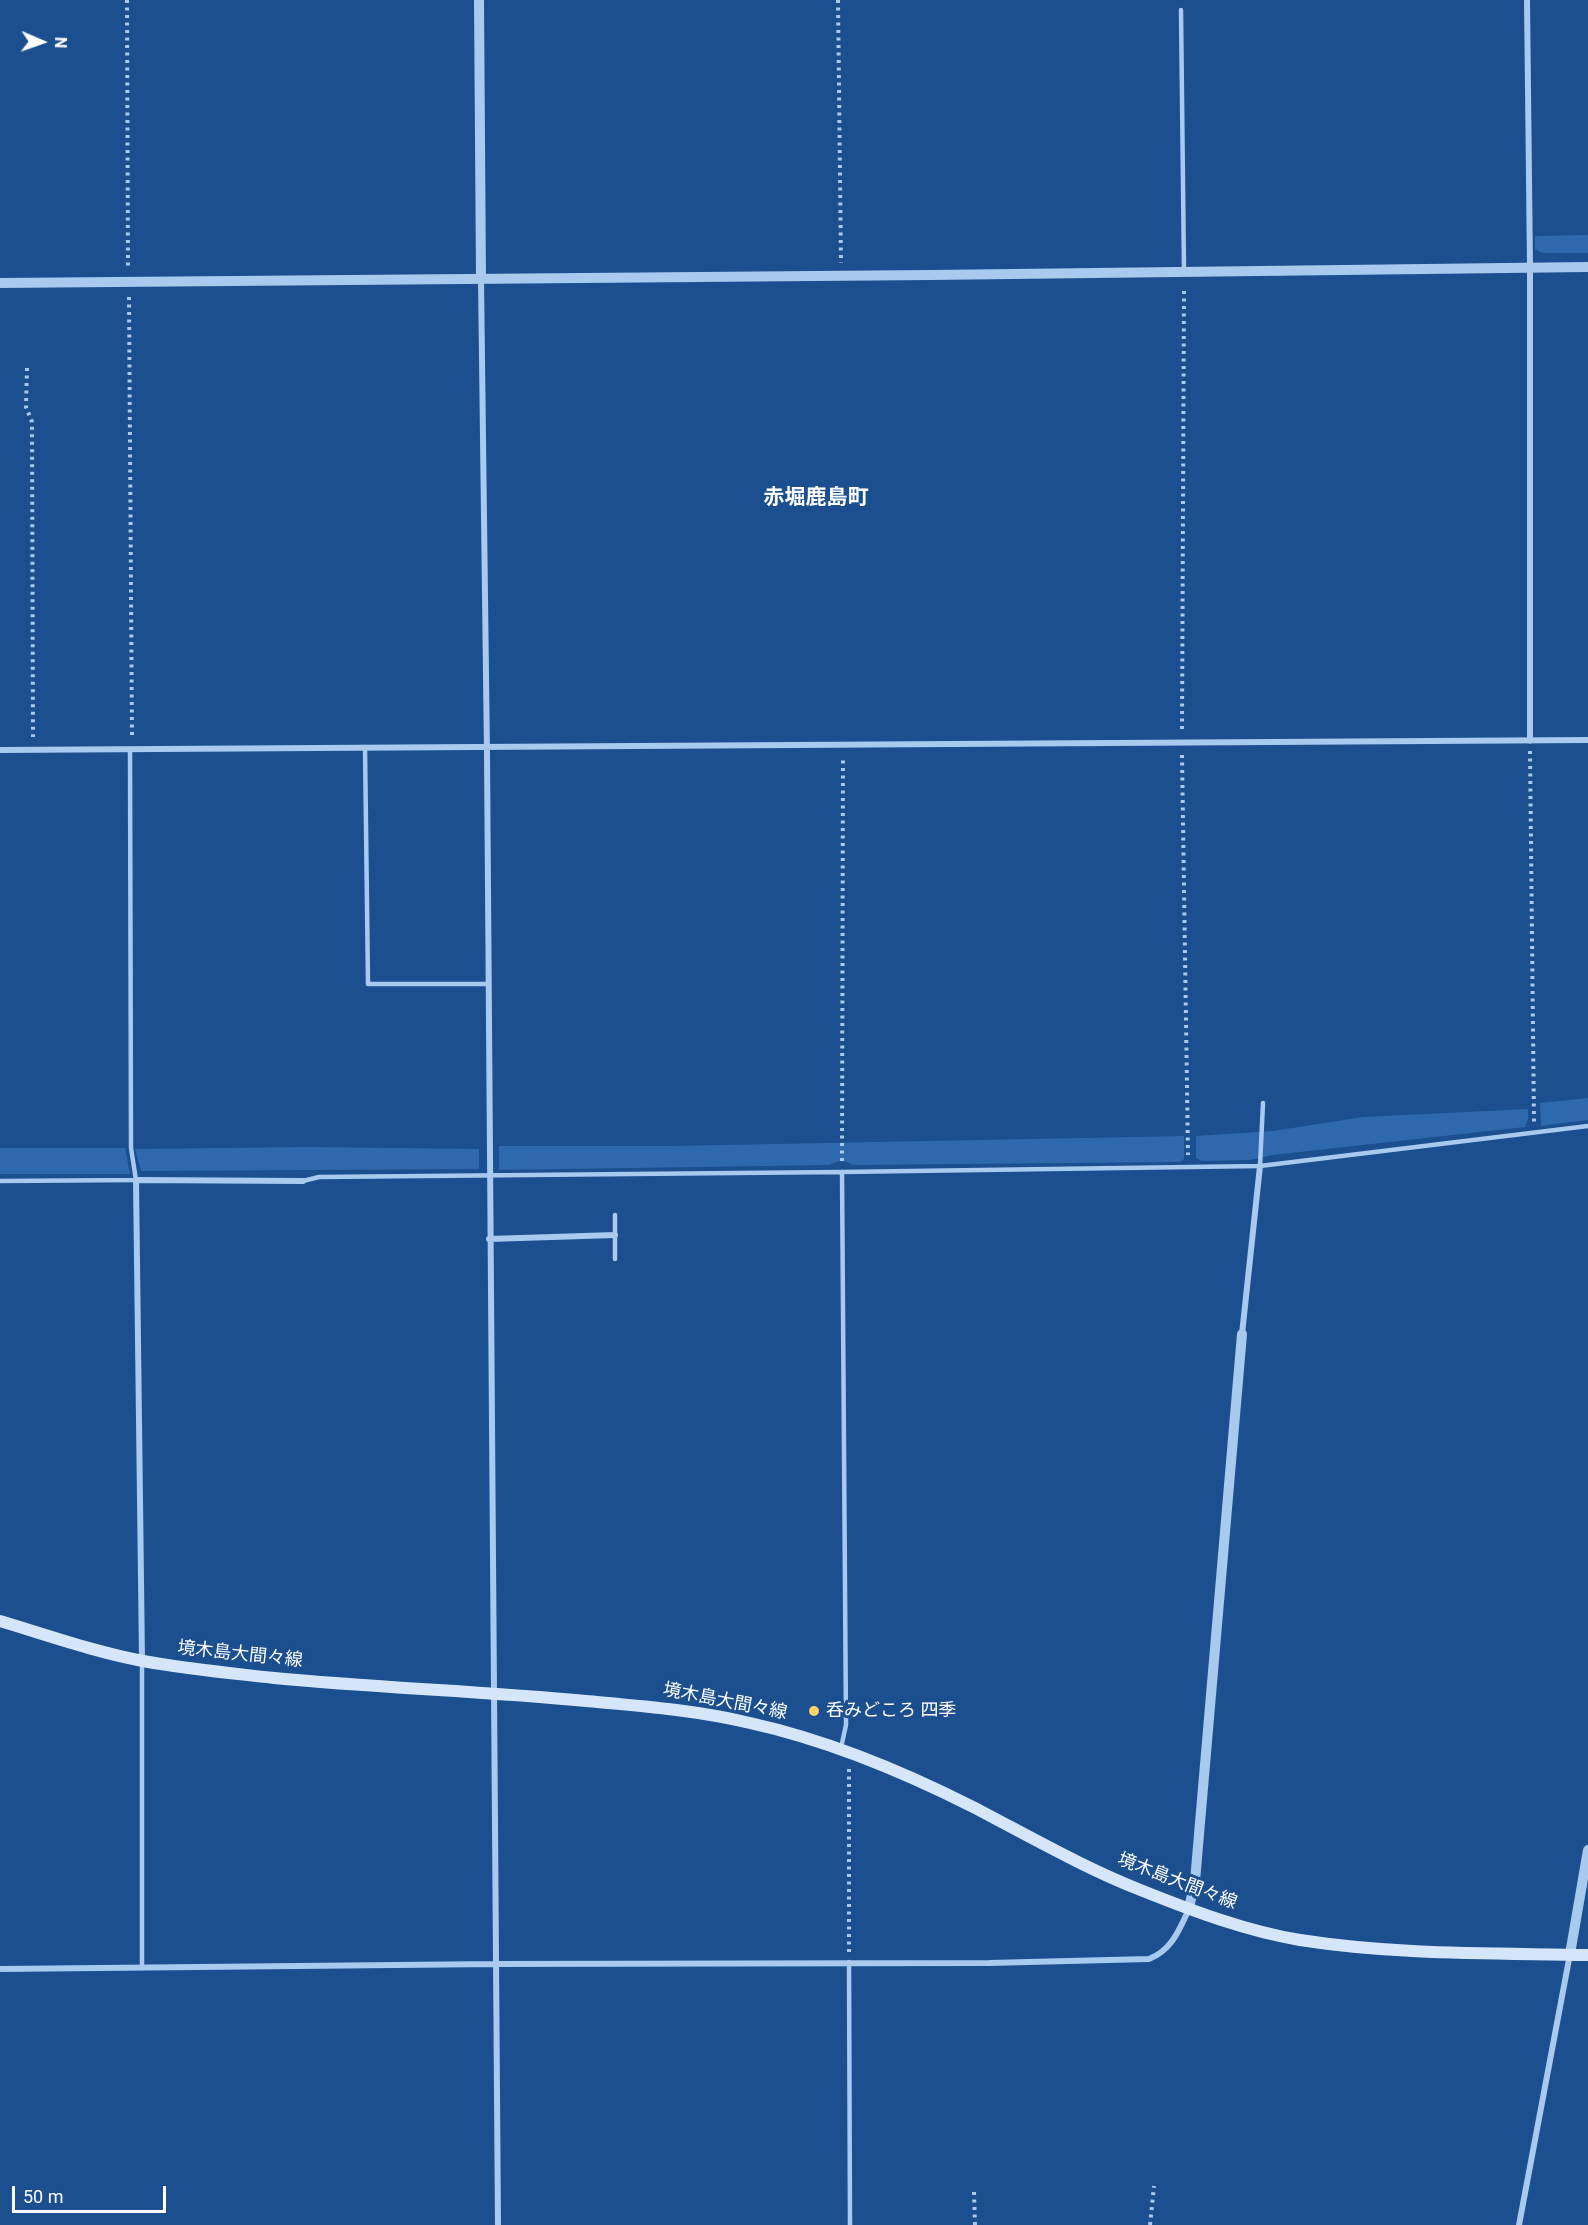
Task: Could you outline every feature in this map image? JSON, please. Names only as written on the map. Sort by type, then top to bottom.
[{"type":"main road","name":"境木島大間々線","points":[[0,1621],[142,1661],[276,1678],[494,1692],[709,1714],[841,1748],[968,1804],[1121,1882],[1256,1931],[1298,1940],[1379,1950],[1588,1954]]},
{"type":"street","points":[[479,0],[498,2225]]},
{"type":"street","points":[[1527,0],[1530,267],[1530,741]]},
{"type":"street","points":[[0,283],[1588,267]]},
{"type":"street","points":[[0,750],[1588,740]]},
{"type":"street","points":[[0,1969],[495,1964],[989,1963],[1149,1959],[1161,1955],[1175,1939],[1189,1908],[1195,1881],[1242,1334],[1260,1166]]},
{"type":"street","points":[[142,1661],[136,1180],[303,1181]]},
{"type":"street","points":[[489,1239],[615,1235]]},
{"type":"street","points":[[1519,2225],[1588,1850]]},
{"type":"lane","points":[[1181,10],[1184,271]]},
{"type":"lane","points":[[365,747],[368,984],[488,984]]},
{"type":"lane","points":[[0,1180],[136,1180],[131,1148],[130,749]]},
{"type":"lane","points":[[1260,1166],[1263,1103]]},
{"type":"lane","points":[[303,1181],[319,1177],[1260,1166],[1588,1126]]},
{"type":"lane","points":[[841,1748],[846,1725],[842,1172]]},
{"type":"lane","points":[[615,1215],[615,1259]]},
{"type":"lane","points":[[142,1661],[142,1968]]},
{"type":"lane","points":[[849,1962],[850,2225]]},
{"type":"path","points":[[128,0],[132,738],[130,749]]},
{"type":"path","points":[[838,0],[841,275]]},
{"type":"path","points":[[1184,271],[1182,743],[1188,1168]]},
{"type":"path","points":[[27,368],[26,407],[32,422],[33,750]]},
{"type":"path","points":[[1530,741],[1535,1131]]},
{"type":"path","points":[[842,1172],[843,745]]},
{"type":"path","points":[[849,1962],[849,1772],[850,1765],[857,1756]]},
{"type":"path","points":[[1150,2225],[1154,2186]]},
{"type":"path","points":[[974,2192],[975,2225]]},
{"type":"shaded area","points":[[1588,235],[1588,253],[1542,253],[1535,249],[1535,236]]},
{"type":"shaded area","points":[[1588,1098],[1588,1120],[1541,1126],[1540,1103]]},
{"type":"shaded area","points":[[1528,1109],[1525,1127],[1273,1155],[1250,1160],[1202,1161],[1196,1158],[1196,1136],[1273,1131],[1363,1117]]},
{"type":"shaded area","points":[[1184,1136],[1184,1159],[1179,1162],[853,1165],[841,1161],[829,1165],[499,1170],[499,1146],[671,1146]]},
{"type":"shaded area","points":[[309,1147],[479,1149],[479,1169],[141,1171],[135,1149]]},
{"type":"shaded area","points":[[0,1148],[125,1148],[130,1174],[0,1174]]},
{"type":"place","name":"呑みどころ 四季","points":[[814,1711]]},
{"type":"district","name":"赤堀鹿島町","points":[[816,499]]}]
